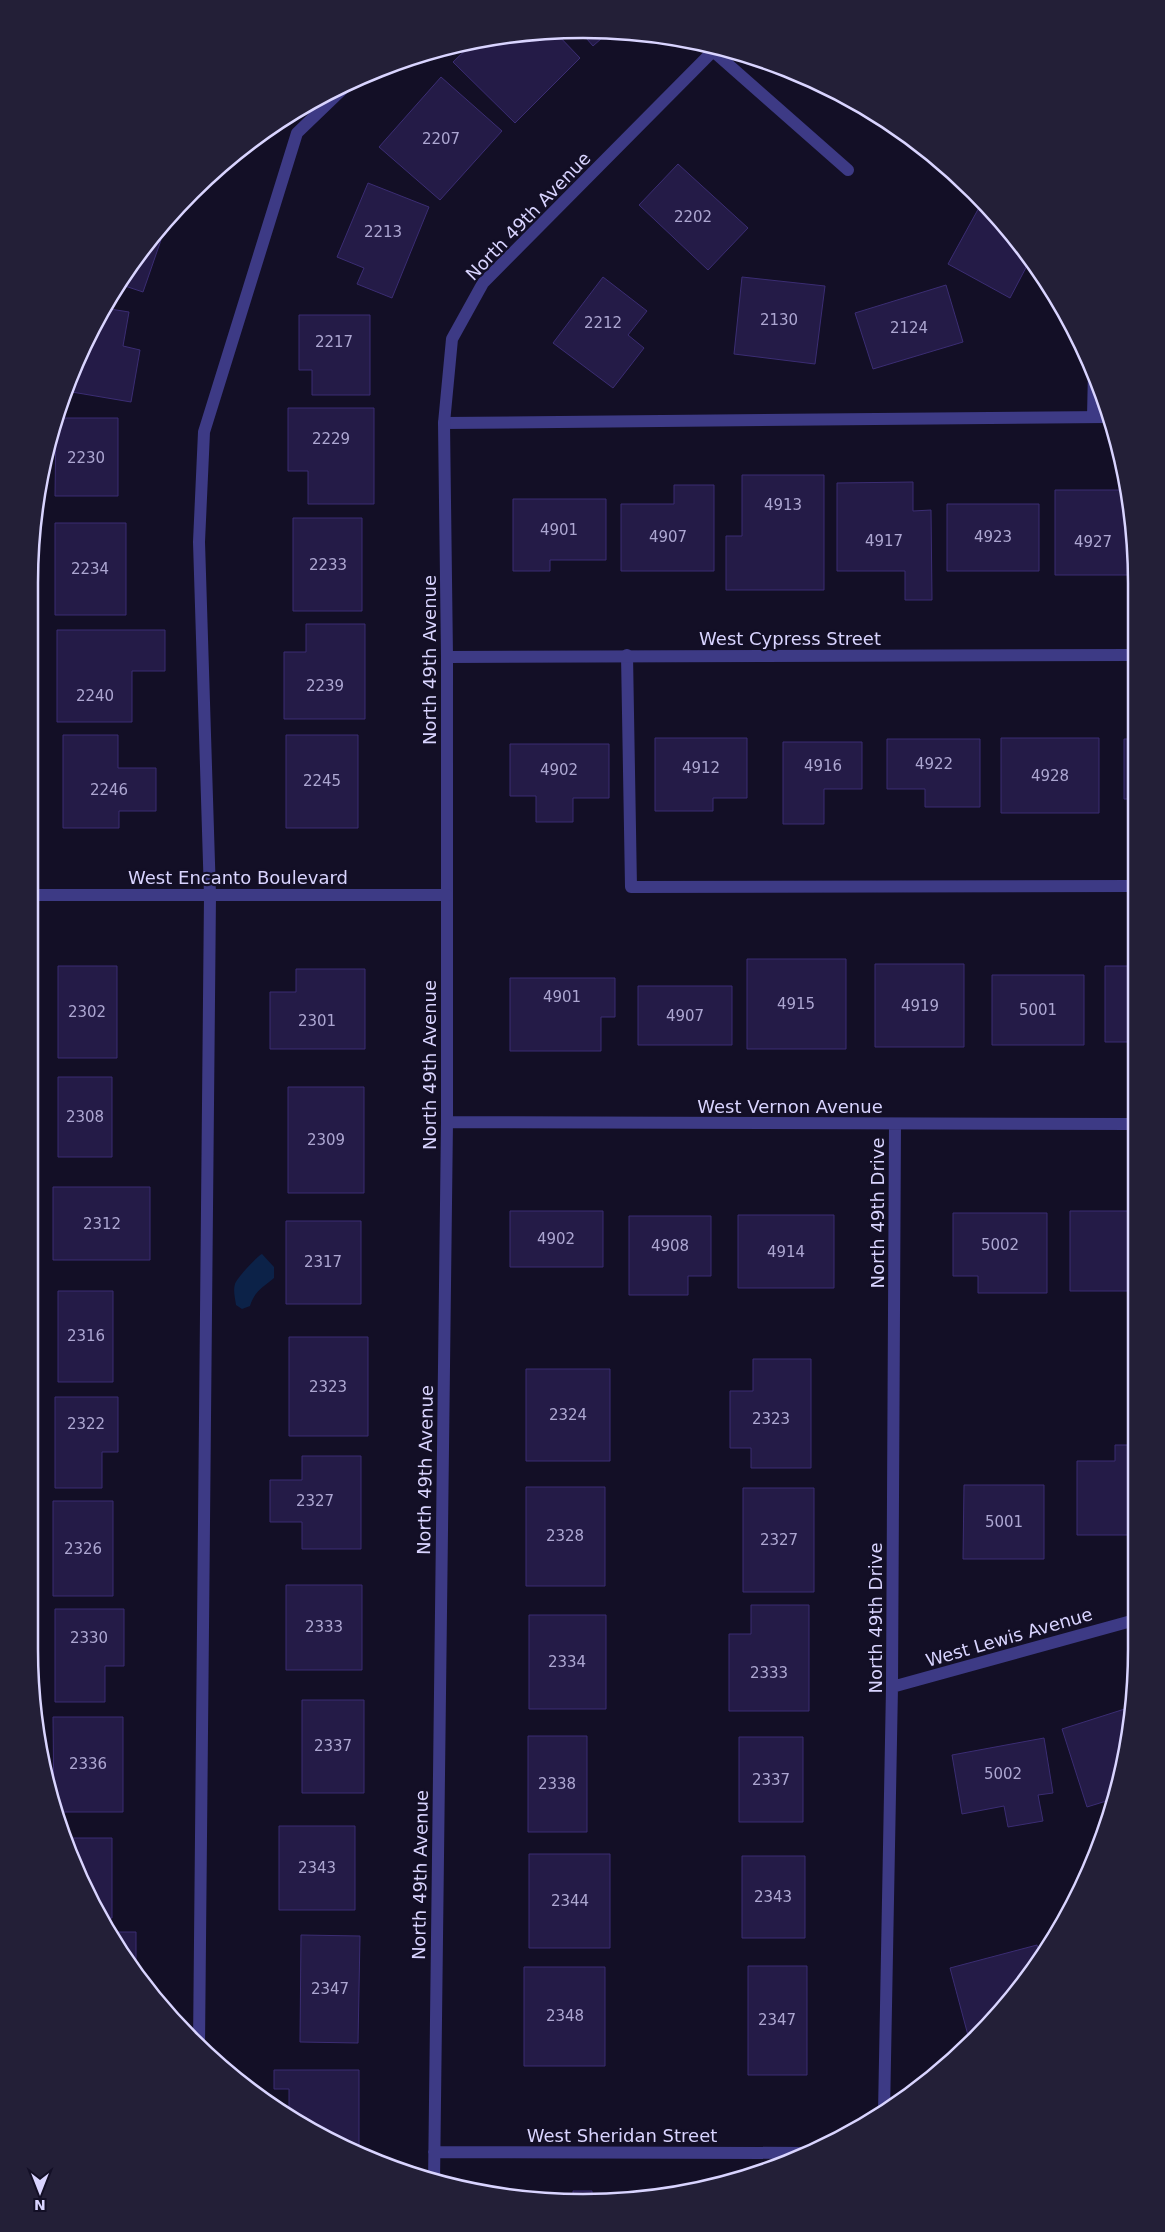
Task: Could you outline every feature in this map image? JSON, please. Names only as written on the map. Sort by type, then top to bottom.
[{"type":"street","name":"North 49th Avenue","points":[[434,2174],[447,1122],[448,657],[444,423],[452,339],[483,283],[711,53]]},
{"type":"street","name":"North 49th Avenue","points":[[725,56],[848,170]]},
{"type":"street","points":[[199,2037],[210,895],[199,542],[204,432],[297,133],[333,98]]},
{"type":"street","points":[[1093,417],[1094,393]]},
{"type":"street","points":[[444,423],[1102,417]]},
{"type":"street","points":[[627,655],[631,887],[1128,886]]},
{"type":"street","name":"West Cypress Street","points":[[448,657],[1128,655]]},
{"type":"street","name":"West Encanto Boulevard","points":[[38,895],[448,895]]},
{"type":"street","name":"West Vernon Avenue","points":[[447,1122],[1128,1124]]},
{"type":"street","name":"North 49th Drive","points":[[884,2103],[892,1687],[895,1124]]},
{"type":"street","name":"West Lewis Avenue","points":[[892,1687],[1128,1622]]},
{"type":"street","name":"West Sheridan Street","points":[[434,2152],[791,2153]]},
{"type":"water","points":[[262,1254],[274,1267],[274,1278],[256,1293],[250,1306],[242,1309],[236,1305],[235,1284],[247,1268]]},
{"type":"building","points":[[586,38],[601,39],[593,46]]},
{"type":"building","points":[[547,39],[561,39],[580,58],[515,123],[453,62],[465,50],[511,42]]},
{"type":"building","points":[[441,77],[502,131],[440,200],[379,147]]},
{"type":"building","points":[[678,164],[748,228],[708,270],[639,205]]},
{"type":"building","points":[[368,183],[429,207],[392,298],[357,284],[364,268],[337,257]]},
{"type":"building","points":[[979,208],[1026,267],[1010,298],[948,264]]},
{"type":"building","points":[[161,240],[143,292],[125,286],[150,251]]},
{"type":"building","points":[[603,277],[647,311],[628,335],[644,348],[613,388],[553,343]]},
{"type":"building","points":[[742,277],[825,286],[815,364],[734,354]]},
{"type":"building","points":[[946,285],[963,342],[873,369],[855,313]]},
{"type":"building","points":[[111,309],[129,312],[123,346],[140,350],[131,402],[72,392],[94,341]]},
{"type":"building","points":[[299,315],[370,315],[370,395],[312,395],[312,370],[299,370]]},
{"type":"building","points":[[288,408],[374,408],[374,504],[308,504],[308,471],[288,471]]},
{"type":"building","points":[[63,418],[118,418],[118,496],[55,496],[56,442]]},
{"type":"building","points":[[742,475],[824,475],[824,590],[726,590],[726,536],[742,536]]},
{"type":"building","points":[[913,482],[913,511],[931,510],[932,600],[905,600],[905,571],[837,571],[837,483]]},
{"type":"building","points":[[674,485],[714,485],[714,571],[621,571],[621,504],[674,504]]},
{"type":"building","points":[[1055,490],[1119,490],[1123,511],[1128,575],[1055,575]]},
{"type":"building","points":[[513,499],[606,499],[606,560],[550,560],[550,571],[513,571]]},
{"type":"building","points":[[947,504],[1039,504],[1039,571],[947,571]]},
{"type":"building","points":[[293,518],[362,518],[362,611],[293,611]]},
{"type":"building","points":[[55,523],[126,523],[126,615],[55,615]]},
{"type":"building","points":[[306,624],[365,624],[365,719],[284,719],[284,652],[306,652]]},
{"type":"building","points":[[57,630],[165,630],[165,671],[132,671],[132,722],[57,722]]},
{"type":"building","points":[[63,735],[118,735],[118,768],[156,768],[156,811],[119,811],[119,828],[63,828]]},
{"type":"building","points":[[286,735],[358,735],[358,828],[286,828]]},
{"type":"building","points":[[655,738],[747,738],[747,798],[713,798],[713,811],[655,811]]},
{"type":"building","points":[[1001,738],[1099,738],[1099,813],[1001,813]]},
{"type":"building","points":[[887,739],[980,739],[980,807],[925,807],[925,789],[887,789]]},
{"type":"building","points":[[1124,739],[1128,739],[1128,799],[1124,799]]},
{"type":"building","points":[[783,742],[862,742],[862,789],[824,789],[824,824],[783,824]]},
{"type":"building","points":[[510,744],[609,744],[609,798],[573,798],[573,822],[536,822],[536,796],[510,796]]},
{"type":"building","points":[[747,959],[846,959],[846,1049],[747,1049]]},
{"type":"building","points":[[875,964],[964,964],[964,1047],[875,1047]]},
{"type":"building","points":[[58,966],[117,966],[117,1058],[58,1058]]},
{"type":"building","points":[[1105,966],[1128,966],[1128,1042],[1105,1042]]},
{"type":"building","points":[[296,969],[365,969],[365,1049],[270,1049],[270,992],[296,992]]},
{"type":"building","points":[[992,975],[1084,975],[1084,1045],[992,1045]]},
{"type":"building","points":[[510,978],[615,978],[615,1017],[601,1017],[601,1051],[510,1051]]},
{"type":"building","points":[[638,986],[732,986],[732,1045],[638,1045]]},
{"type":"building","points":[[58,1077],[112,1077],[112,1157],[58,1157]]},
{"type":"building","points":[[288,1087],[364,1087],[364,1193],[288,1193]]},
{"type":"building","points":[[53,1187],[150,1187],[150,1260],[53,1260]]},
{"type":"building","points":[[510,1211],[603,1211],[603,1267],[510,1267]]},
{"type":"building","points":[[1070,1211],[1128,1211],[1128,1291],[1070,1291]]},
{"type":"building","points":[[953,1213],[1047,1213],[1047,1293],[978,1293],[978,1276],[953,1276]]},
{"type":"building","points":[[738,1215],[834,1215],[834,1288],[738,1288]]},
{"type":"building","points":[[629,1216],[711,1216],[711,1276],[688,1276],[688,1295],[629,1295]]},
{"type":"building","points":[[286,1221],[361,1221],[361,1304],[286,1304]]},
{"type":"building","points":[[58,1291],[113,1291],[113,1382],[58,1382]]},
{"type":"building","points":[[289,1337],[368,1337],[368,1436],[289,1436]]},
{"type":"building","points":[[753,1359],[811,1359],[811,1468],[751,1468],[751,1448],[730,1448],[730,1391],[753,1391]]},
{"type":"building","points":[[526,1369],[610,1369],[610,1461],[526,1461]]},
{"type":"building","points":[[55,1397],[118,1397],[118,1452],[102,1452],[102,1488],[55,1488]]},
{"type":"building","points":[[1115,1445],[1128,1445],[1128,1535],[1077,1535],[1077,1461],[1115,1461]]},
{"type":"building","points":[[302,1456],[361,1456],[361,1549],[302,1549],[302,1522],[270,1522],[270,1480],[302,1480]]},
{"type":"building","points":[[964,1485],[1044,1485],[1044,1559],[963,1559]]},
{"type":"building","points":[[526,1487],[605,1487],[605,1586],[526,1586]]},
{"type":"building","points":[[743,1488],[814,1488],[814,1592],[743,1592]]},
{"type":"building","points":[[53,1501],[113,1501],[113,1596],[53,1596]]},
{"type":"building","points":[[286,1585],[362,1585],[362,1670],[286,1670]]},
{"type":"building","points":[[751,1605],[809,1605],[809,1711],[729,1711],[729,1634],[751,1634]]},
{"type":"building","points":[[55,1609],[124,1609],[124,1666],[105,1666],[105,1702],[55,1702]]},
{"type":"building","points":[[529,1615],[606,1615],[606,1709],[529,1709]]},
{"type":"building","points":[[302,1700],[364,1700],[364,1793],[302,1793]]},
{"type":"building","points":[[1124,1709],[1117,1756],[1106,1801],[1087,1807],[1062,1729]]},
{"type":"building","points":[[53,1717],[123,1717],[123,1812],[62,1812],[54,1781]]},
{"type":"building","points":[[528,1736],[587,1736],[587,1832],[528,1832]]},
{"type":"building","points":[[739,1737],[803,1737],[803,1822],[739,1822]]},
{"type":"building","points":[[1044,1738],[1053,1793],[1038,1795],[1043,1821],[1008,1827],[1004,1806],[962,1814],[952,1755]]},
{"type":"building","points":[[279,1826],[355,1826],[355,1910],[279,1910]]},
{"type":"building","points":[[71,1838],[112,1838],[112,1918],[109,1918],[94,1891]]},
{"type":"building","points":[[529,1854],[610,1854],[610,1948],[529,1948]]},
{"type":"building","points":[[742,1856],[805,1856],[805,1938],[742,1938]]},
{"type":"building","points":[[117,1932],[136,1932],[136,1962]]},
{"type":"building","points":[[301,1935],[360,1936],[358,2043],[300,2042]]},
{"type":"building","points":[[1037,1945],[1038,1949],[1015,1981],[968,2035],[950,1968]]},
{"type":"building","points":[[748,1966],[807,1966],[807,2075],[748,2075]]},
{"type":"building","points":[[524,1967],[605,1967],[605,2066],[524,2066]]},
{"type":"building","points":[[274,2070],[359,2070],[359,2146],[289,2108],[289,2089],[274,2089]]},
{"type":"building","points":[[573,2191],[592,2191],[592,2194],[573,2194]]}]
